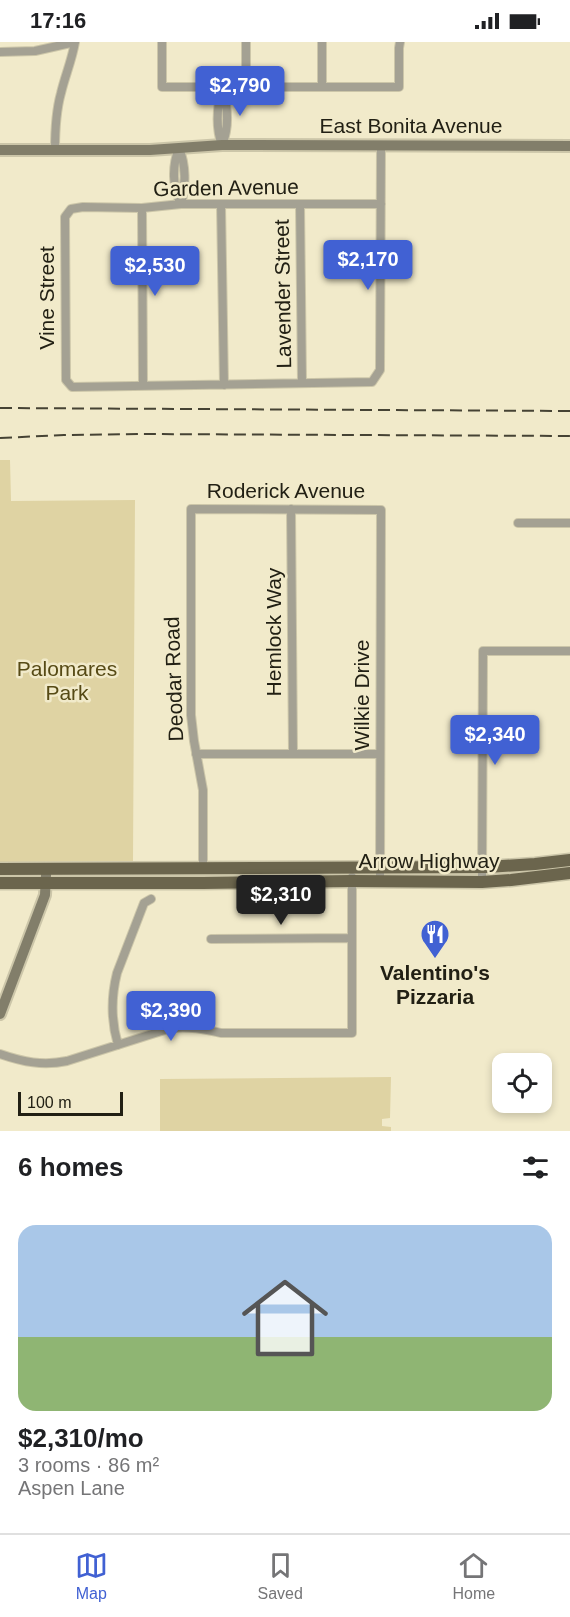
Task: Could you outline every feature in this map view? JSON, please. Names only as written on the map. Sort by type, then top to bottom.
[{"type":"main road","name":"East Bonita Avenue","points":[[0,150],[150,150],[222,145],[570,146]]},
{"type":"main road","name":"Arrow Highway","points":[[0,869],[482,867],[570,860]]},
{"type":"main road","points":[[0,1014],[45,895],[46,868]]},
{"type":"main road","name":"Deodar Road","points":[[203,868],[203,883]]},
{"type":"main road","name":"Arrow Highway","points":[[0,883],[482,882],[570,873]]},
{"type":"street","points":[[0,52],[35,51],[75,42],[72,60],[58,103],[55,150]]},
{"type":"street","points":[[162,42],[162,87],[399,87],[400,42]]},
{"type":"street","points":[[246,42],[246,87]]},
{"type":"street","points":[[322,42],[322,87]]},
{"type":"street","points":[[222,87],[227,104],[227,133],[222,145]]},
{"type":"street","points":[[142,208],[143,385],[372,382],[380,370],[381,145]]},
{"type":"street","points":[[179,148],[184,160],[184,194],[181,204]]},
{"type":"street","name":"Garden Avenue","points":[[71,209],[83,207],[142,208],[181,204],[381,204]]},
{"type":"street","points":[[222,204],[224,385]]},
{"type":"street","name":"Lavender Street","points":[[300,204],[302,383]]},
{"type":"street","name":"Vine Street","points":[[71,209],[65,217],[66,380],[72,387],[143,385]]},
{"type":"street","name":"Roderick Avenue","points":[[191,509],[381,510]]},
{"type":"street","name":"Deodar Road","points":[[191,509],[191,715],[203,790],[203,868]]},
{"type":"street","name":"Hemlock Way","points":[[291,509],[293,754]]},
{"type":"street","name":"Wilkie Drive","points":[[380,881],[381,510]]},
{"type":"street","points":[[518,523],[570,523]]},
{"type":"street","points":[[482,882],[483,651],[570,651]]},
{"type":"street","points":[[196,754],[380,754]]},
{"type":"street","points":[[0,1054],[20,1061],[53,1064],[171,1028],[185,1027],[222,1033],[352,1033],[351,867]]},
{"type":"street","points":[[118,1045],[112,1011],[117,973],[144,903],[151,898]]},
{"type":"street","points":[[211,939],[352,938]]},
{"type":"green space","name":"Palomares Park","points":[[0,460],[10,460],[11,501],[135,500],[133,861],[0,862]]},
{"type":"green space","points":[[391,1077],[390,1118],[382,1119],[382,1126],[391,1127],[391,1131],[160,1131],[160,1079]]},
{"type":"railway","points":[[0,408],[570,411]]},
{"type":"railway","points":[[0,438],[141,434],[570,436]]},
{"type":"place","name":"Valentino's Pizzaria","points":[[435,960]]}]
